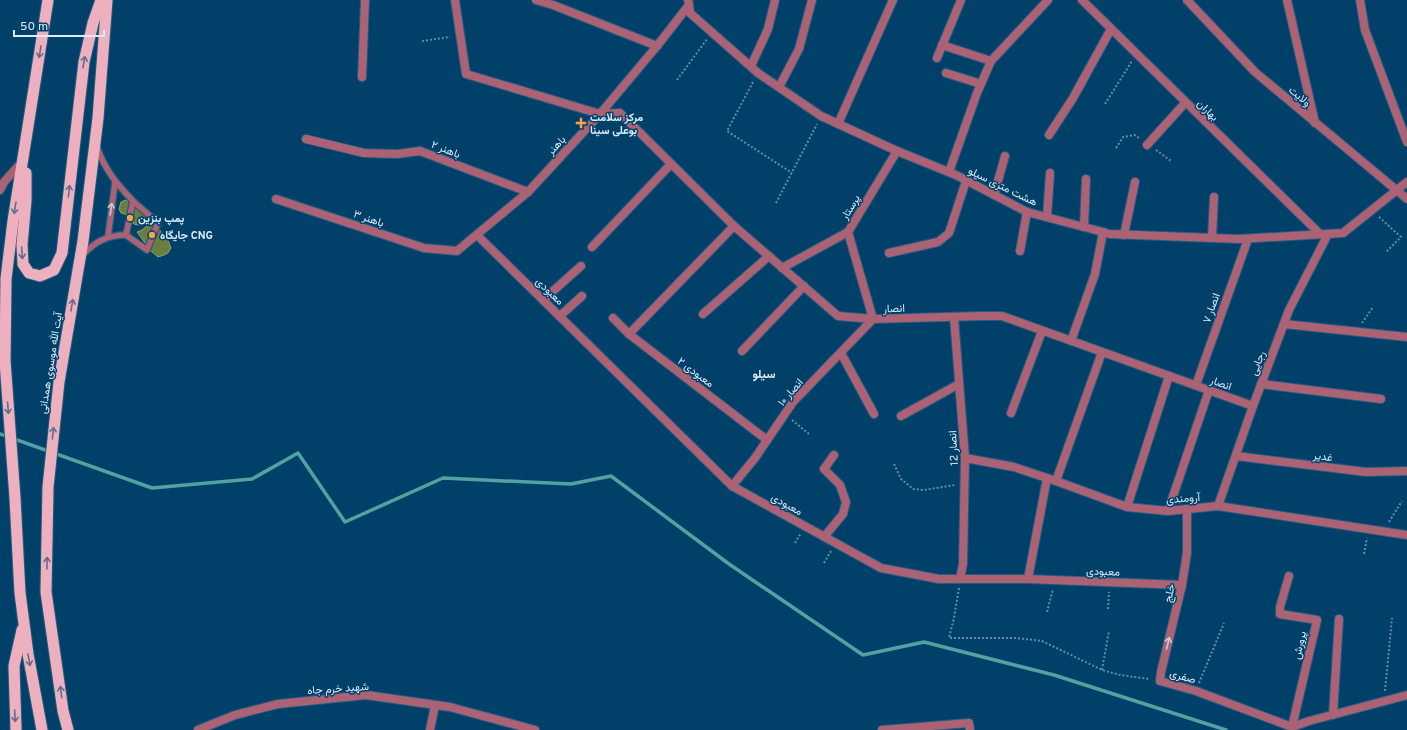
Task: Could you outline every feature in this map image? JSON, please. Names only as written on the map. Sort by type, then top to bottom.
[{"type":"highway","points":[[42,730],[23,622],[5,361],[6,279],[13,221],[48,0]]},
{"type":"highway","points":[[25,144],[26,200],[22,245],[23,264],[29,273],[40,276],[54,270],[62,253],[84,62],[93,23],[101,0]]},
{"type":"highway","name":"آیت الله موسوی همدانی","points":[[68,730],[63,711],[46,592],[48,487],[59,382],[80,260],[99,109],[107,0]]},
{"type":"highway","points":[[16,730],[14,666],[23,622]]},
{"type":"street","points":[[362,77],[365,0]]},
{"type":"street","points":[[455,0],[460,35]]},
{"type":"street","points":[[536,0],[553,4],[657,46]]},
{"type":"street","points":[[751,66],[768,29],[775,0]]},
{"type":"street","points":[[779,87],[799,49],[812,0]]},
{"type":"street","points":[[838,124],[893,0]]},
{"type":"street","points":[[937,58],[961,0]]},
{"type":"street","points":[[949,172],[981,84],[991,61],[1048,0]]},
{"type":"street","name":"بهاران","points":[[1082,0],[1136,54],[1324,234]]},
{"type":"street","name":"ولایت","points":[[1188,0],[1255,72],[1407,200]]},
{"type":"street","points":[[1287,0],[1315,123]]},
{"type":"street","points":[[1360,0],[1365,30],[1407,142]]},
{"type":"street","name":"باهنر","points":[[457,251],[528,192],[600,114],[657,46],[689,2]]},
{"type":"street","name":"هشت متری سیلو","points":[[689,2],[690,13],[758,73],[821,116],[896,151],[949,172],[1027,212],[1103,232],[1212,238],[1248,238],[1343,232],[1407,182]]},
{"type":"street","points":[[1049,135],[1073,98],[1111,29]]},
{"type":"street","name":"انصار","points":[[460,35],[466,74],[600,114],[620,113],[734,226],[838,316],[873,319],[1002,316],[1253,406]]},
{"type":"street","points":[[942,45],[991,61]]},
{"type":"street","points":[[946,74],[981,84]]},
{"type":"street","points":[[1147,145],[1186,102]]},
{"type":"street","name":"باهنر ۲","points":[[306,139],[364,153],[397,154],[420,151],[528,192]]},
{"type":"street","name":"پرستار","points":[[782,268],[848,232],[896,151]]},
{"type":"street","points":[[994,195],[1005,156]]},
{"type":"street","points":[[0,190],[4,182],[22,162]]},
{"type":"street","points":[[592,247],[671,164]]},
{"type":"street","points":[[1047,217],[1050,173]]},
{"type":"street","points":[[1084,227],[1086,179]]},
{"type":"street","points":[[889,254],[938,242],[949,233],[966,181]]},
{"type":"street","points":[[1124,234],[1135,182]]},
{"type":"street","points":[[1212,238],[1214,197]]},
{"type":"street","name":"باهنر ۳","points":[[276,199],[424,248],[457,251]]},
{"type":"street","points":[[1020,251],[1027,212]]},
{"type":"street","points":[[629,334],[734,226]]},
{"type":"street","points":[[848,232],[873,319]]},
{"type":"street","points":[[1071,341],[1095,274],[1103,232]]},
{"type":"street","name":"رجایی","points":[[1218,506],[1289,310],[1324,234]]},
{"type":"street","name":"معبودی","points":[[477,235],[732,486],[881,568],[939,579],[1028,579],[1182,585]]},
{"type":"street","name":"انصار ۷","points":[[1196,385],[1248,238]]},
{"type":"street","points":[[703,314],[769,256]]},
{"type":"street","points":[[543,300],[580,266]]},
{"type":"street","points":[[742,351],[804,286]]},
{"type":"street","points":[[560,316],[582,296]]},
{"type":"street","name":"انصار 12","points":[[954,317],[965,458],[963,564],[960,579]]},
{"type":"street","name":"معبودی ۲","points":[[613,318],[629,334],[767,440]]},
{"type":"street","name":"انصار ۱۰","points":[[732,486],[755,458],[793,402],[873,319]]},
{"type":"street","points":[[1284,324],[1407,337]]},
{"type":"street","points":[[1012,413],[1042,331]]},
{"type":"street","points":[[1056,481],[1102,352]]},
{"type":"street","points":[[841,353],[874,414]]},
{"type":"street","points":[[1126,507],[1169,376]]},
{"type":"street","points":[[901,416],[960,384]]},
{"type":"street","points":[[1261,384],[1382,399]]},
{"type":"street","points":[[1168,511],[1209,390]]},
{"type":"street","points":[[824,537],[843,514],[846,502],[840,485],[824,469],[834,455]]},
{"type":"street","name":"غدیر","points":[[1236,456],[1366,472],[1407,471]]},
{"type":"street","name":"آرومندی","points":[[965,458],[1014,467],[1126,507],[1168,511],[1218,506],[1407,535]]},
{"type":"street","points":[[1028,579],[1047,478]]},
{"type":"street","name":"خلج","points":[[1160,681],[1182,585],[1187,553],[1187,509]]},
{"type":"street","name":"پرورش","points":[[1289,576],[1280,607],[1280,614],[1317,620],[1292,727]]},
{"type":"street","points":[[1333,715],[1338,619]]},
{"type":"street","name":"صفری","points":[[1160,681],[1196,691],[1292,727]]},
{"type":"street","name":"شهید خرم جاه","points":[[198,730],[235,715],[285,703],[366,695],[450,707],[530,729]]},
{"type":"street","points":[[1292,727],[1309,721],[1407,696]]},
{"type":"street","points":[[430,730],[435,705]]},
{"type":"street","points":[[882,730],[969,723],[970,730]]},
{"type":"lane","points":[[80,260],[91,247],[108,237],[126,235],[147,250],[158,223],[133,201],[115,182],[104,163],[95,142]]},
{"type":"lane","points":[[108,237],[115,182]]},
{"type":"lane","points":[[126,235],[133,201]]},
{"type":"path","points":[[677,80],[712,32]]},
{"type":"path","points":[[422,41],[460,35]]},
{"type":"path","points":[[1105,104],[1136,54]]},
{"type":"path","points":[[758,73],[727,131],[792,173]]},
{"type":"path","points":[[776,203],[821,116]]},
{"type":"path","points":[[1372,210],[1401,237],[1386,252]]},
{"type":"path","points":[[1355,332],[1373,308]]},
{"type":"path","points":[[785,414],[809,434]]},
{"type":"path","points":[[894,464],[901,479],[913,489],[924,490],[965,483]]},
{"type":"path","points":[[1383,532],[1402,501]]},
{"type":"path","points":[[1364,554],[1369,529]]},
{"type":"path","points":[[824,563],[836,543]]},
{"type":"path","name":"صفری","points":[[960,579],[954,618],[949,638],[1016,638],[1042,641],[1102,670],[1120,675],[1160,681]]},
{"type":"path","points":[[1047,612],[1056,580]]},
{"type":"path","points":[[1108,609],[1110,582]]},
{"type":"path","points":[[1385,701],[1392,618]]},
{"type":"path","points":[[1196,691],[1224,623]]},
{"type":"path","points":[[1102,670],[1109,631]]},
{"type":"building","points":[[125,200],[132,203],[128,215],[121,213],[119,209],[121,202]]},
{"type":"building","points":[[138,209],[145,214],[146,217],[141,224],[138,225],[131,220],[130,217],[135,210]]},
{"type":"building","name":"جایگاه CNG","points":[[149,219],[167,238],[171,248],[168,253],[158,257],[151,251],[137,232],[149,224]]},
{"type":"waterway","points":[[0,434],[152,488],[252,479],[298,453],[345,522],[443,478],[571,484],[611,476],[729,564],[863,655],[924,642],[1054,675],[1226,730]]},
{"type":"place","name":"مرکز سلامت بوعلی سینا","points":[[581,123]]},
{"type":"place","name":"پمپ بنزین","points":[[130,218]]},
{"type":"place","name":"جایگاه CNG","points":[[152,235]]},
{"type":"district","name":"سیلو","points":[[764,374]]}]
